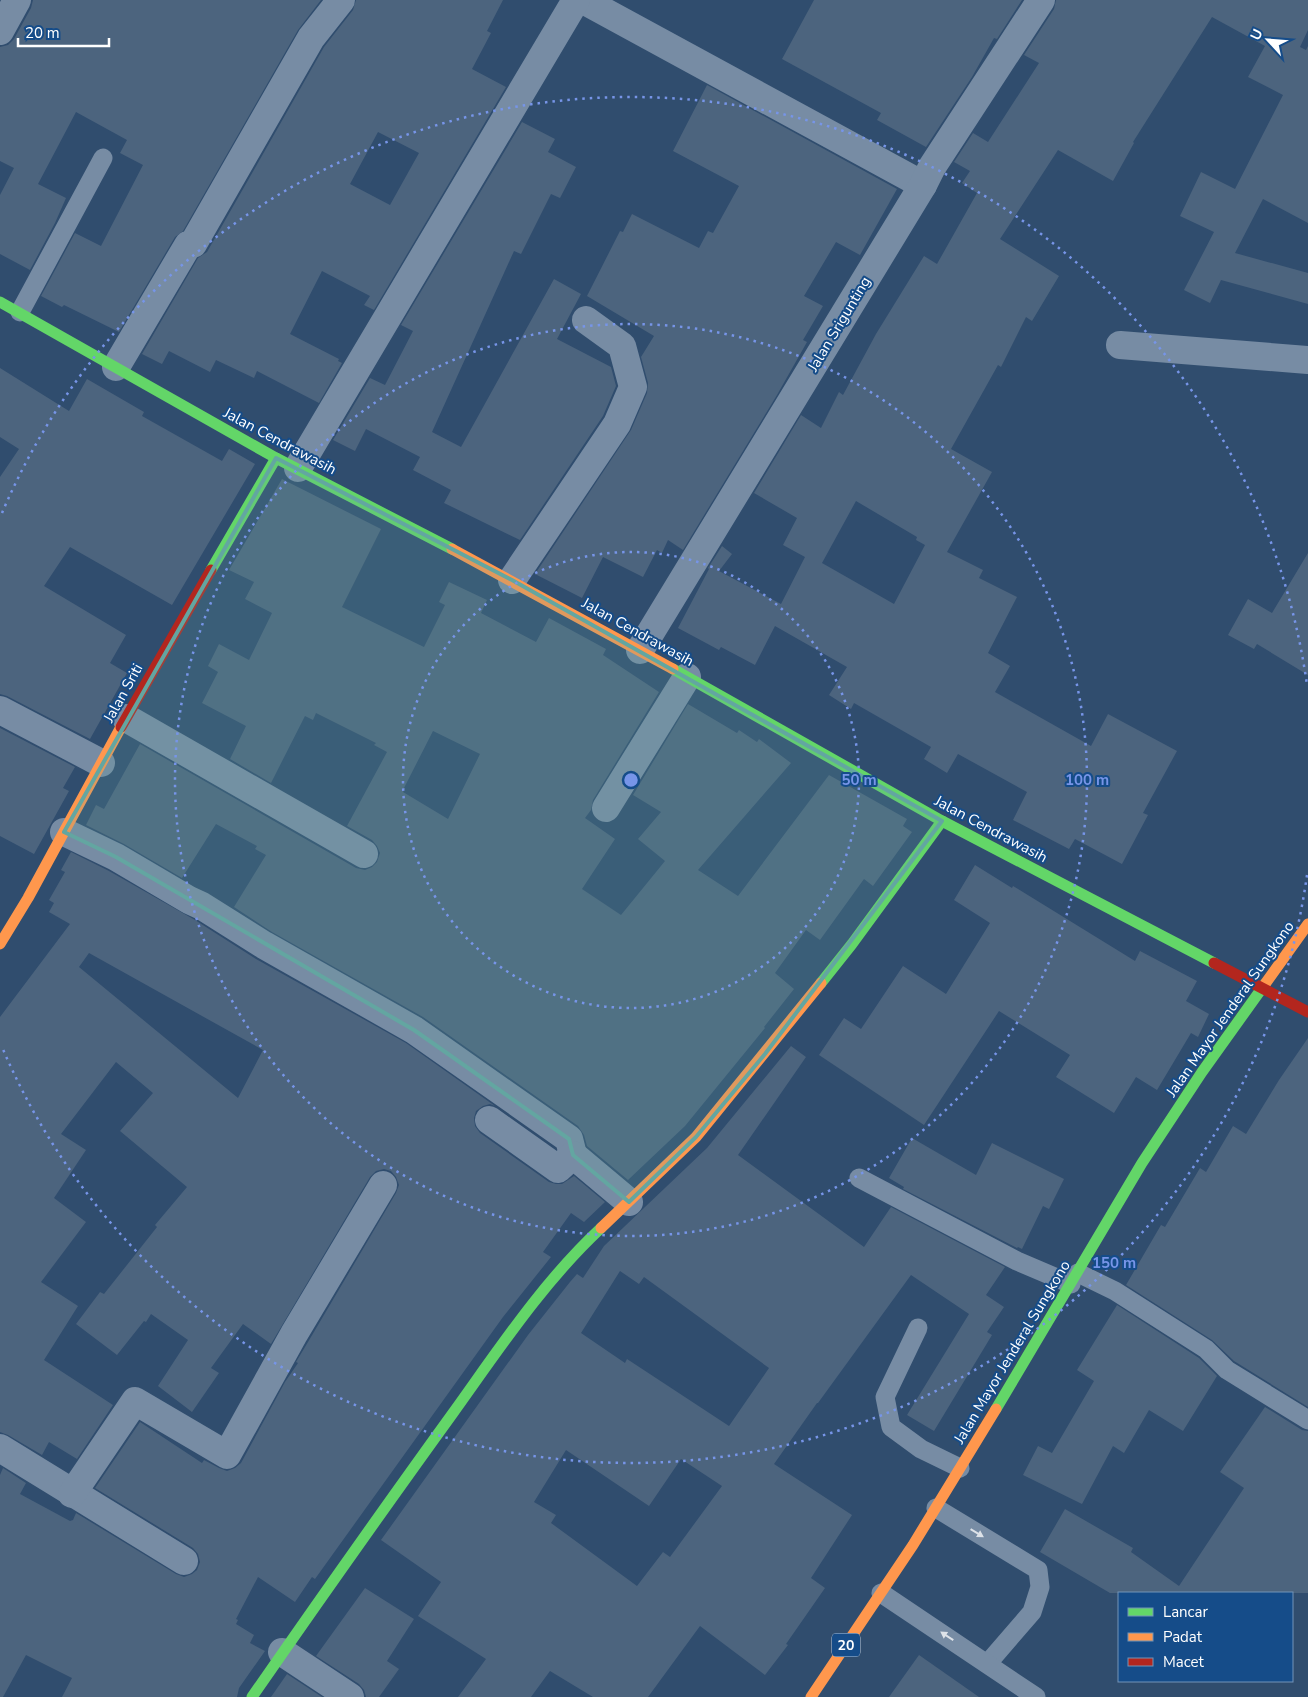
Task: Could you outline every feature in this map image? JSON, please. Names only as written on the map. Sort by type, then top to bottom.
[{"type":"main road","name":"Jalan Cendrawasih","points":[[0,302],[287,463],[512,580],[640,650],[942,821],[1308,1012]]},
{"type":"main road","name":"Jalan Sriti","points":[[0,944],[28,898],[126,718],[287,463]]},
{"type":"main road","points":[[252,1697],[282,1652],[516,1326],[558,1272],[593,1235],[696,1137],[852,944],[942,821]]},
{"type":"main road","name":"Jalan Mayor Jenderal Sungkono","points":[[811,1697],[936,1508],[1075,1279],[1094,1243],[1142,1163],[1203,1070],[1308,924]]},
{"type":"street","points":[[0,31],[17,0]]},
{"type":"street","points":[[116,367],[188,245],[193,244],[311,38],[341,0]]},
{"type":"street","points":[[287,463],[576,0]]},
{"type":"street","points":[[583,0],[927,177]]},
{"type":"street","name":"Jalan Srigunting","points":[[640,650],[927,177],[1041,0]]},
{"type":"street","points":[[512,580],[617,424],[633,387],[622,346],[586,320]]},
{"type":"street","points":[[1120,345],[1308,360]]},
{"type":"street","points":[[606,808],[687,677]]},
{"type":"street","points":[[0,710],[101,763]]},
{"type":"street","points":[[126,718],[364,854]]},
{"type":"street","points":[[64,832],[116,857],[202,906],[264,946],[414,1030],[569,1139],[573,1155],[629,1202]]},
{"type":"street","points":[[489,1120],[558,1169],[573,1155]]},
{"type":"street","points":[[72,1494],[135,1401],[227,1455],[294,1334],[383,1185]]},
{"type":"street","points":[[0,1448],[72,1494],[184,1561]]},
{"type":"street","points":[[282,1652],[350,1697]]},
{"type":"lane","points":[[20,312],[103,158]]},
{"type":"lane","points":[[858,1178],[1017,1260],[1115,1291],[1206,1349],[1228,1370],[1308,1420]]},
{"type":"lane","points":[[918,1328],[884,1397],[891,1427],[921,1448],[960,1468]]},
{"type":"lane","points":[[936,1508],[1038,1570],[1040,1587],[1032,1612],[988,1663]]},
{"type":"lane","points":[[881,1593],[1036,1697]]},
{"type":"highlighted area","points":[[276,458],[512,580],[942,821],[765,1054],[696,1137],[629,1202],[573,1155],[569,1139],[414,1030],[116,857],[64,832]]},
{"type":"building","points":[[33,0],[321,0],[298,30],[183,231],[175,237],[119,332],[41,296],[75,233],[101,246],[143,165],[120,153],[127,140],[76,112],[38,184],[66,198],[30,270],[0,254],[0,195],[14,168],[0,161],[0,47],[8,45],[14,39],[31,8]]},
{"type":"building","points":[[356,0],[503,0],[487,31],[491,33],[472,69],[506,87],[374,310],[364,305],[370,296],[322,271],[290,334],[339,359],[338,361],[342,363],[319,403],[257,371],[254,378],[216,360],[210,372],[169,351],[162,364],[142,354],[198,258],[207,252],[324,47],[353,10]],"holes":[[[378,132],[419,153],[390,205],[350,184]]]},
{"type":"building","points":[[814,0],[1022,0],[997,39],[994,38],[972,77],[926,147],[877,120],[881,113],[782,59]]},
{"type":"building","points":[[1056,0],[1308,0],[1308,30],[1300,47],[1306,50],[1308,46],[1308,223],[1263,199],[1235,253],[1308,273],[1308,304],[1221,280],[1210,303],[1184,290],[1214,232],[1180,216],[1201,172],[1235,189],[1283,95],[1248,77],[1265,46],[1212,17],[1133,142],[1113,181],[1058,150],[1000,239],[1059,276],[1032,321],[1026,317],[1001,367],[998,365],[951,449],[992,472],[947,552],[983,570],[979,578],[1017,597],[988,653],[1010,666],[995,692],[1091,746],[1108,714],[1177,751],[1143,813],[1148,815],[1122,864],[1075,839],[1069,849],[1013,820],[1027,792],[958,754],[947,773],[924,759],[931,747],[854,703],[851,709],[829,695],[847,667],[775,626],[755,665],[721,647],[719,650],[678,628],[708,568],[722,546],[732,554],[719,571],[781,604],[805,557],[783,545],[797,518],[754,493],[801,415],[821,428],[839,392],[843,395],[876,334],[924,256],[937,264],[977,193],[962,183],[970,171],[954,162],[973,133],[988,142],[1039,63],[1024,55],[1054,9]],"holes":[[[856,501],[917,537],[916,540],[925,545],[894,604],[822,563]]]},
{"type":"building","points":[[707,85],[897,189],[860,255],[836,242],[804,296],[823,306],[803,340],[807,342],[683,550],[668,540],[662,553],[657,550],[643,577],[603,557],[582,598],[535,574],[631,430],[647,393],[648,383],[641,357],[654,336],[587,296],[620,231],[623,232],[632,214],[699,248],[708,231],[713,233],[739,186],[673,151]]},
{"type":"building","points":[[522,122],[555,139],[548,152],[576,167],[560,198],[551,194],[521,254],[514,251],[432,432],[461,447],[554,279],[581,294],[557,339],[611,367],[616,386],[603,416],[520,540],[444,503],[451,490],[413,470],[420,457],[366,429],[355,451],[333,440],[370,378],[385,385],[413,331],[401,325]]},
{"type":"building","points":[[0,368],[69,411],[87,379],[144,412],[142,416],[222,461],[229,449],[255,464],[172,605],[70,547],[44,586],[126,635],[110,663],[127,673],[90,739],[0,694],[0,477],[19,449],[0,437]]},
{"type":"building","points":[[282,479],[381,529],[342,607],[424,647],[445,605],[439,602],[449,582],[487,600],[481,613],[536,642],[549,618],[606,649],[603,655],[659,692],[593,800],[591,810],[585,818],[615,839],[582,889],[621,915],[665,861],[638,839],[661,812],[633,795],[688,704],[737,733],[739,730],[757,742],[759,739],[791,763],[698,870],[738,896],[829,775],[907,819],[903,826],[912,832],[873,886],[864,879],[820,940],[806,930],[775,973],[794,989],[765,1028],[685,1126],[628,1180],[587,1146],[584,1135],[578,1126],[423,1017],[272,932],[234,907],[266,855],[255,849],[257,846],[216,824],[182,878],[124,844],[86,825],[96,805],[104,809],[140,744],[356,868],[365,870],[377,862],[380,853],[372,840],[347,826],[387,752],[374,745],[376,743],[316,713],[313,720],[305,716],[271,783],[230,759],[246,726],[202,703],[218,672],[208,666],[219,644],[249,660],[272,613],[245,599],[254,582],[229,570]],"holes":[[[433,731],[480,754],[448,819],[403,792]]]},
{"type":"building","points":[[1308,553],[1308,675],[1257,644],[1254,649],[1228,635],[1248,599],[1272,613]]},
{"type":"building","points":[[0,728],[75,767],[63,788],[69,791],[34,854],[0,836]]},
{"type":"building","points":[[71,852],[109,871],[195,920],[256,959],[406,1043],[495,1106],[490,1104],[476,1111],[474,1118],[475,1126],[480,1133],[549,1182],[562,1184],[574,1176],[605,1202],[584,1222],[571,1213],[543,1252],[551,1257],[503,1317],[315,1579],[312,1577],[295,1602],[258,1577],[236,1619],[238,1620],[236,1624],[254,1635],[250,1643],[265,1651],[239,1688],[237,1697],[62,1697],[72,1678],[26,1655],[3,1697],[0,1697],[0,1475],[3,1468],[26,1483],[20,1494],[70,1521],[73,1520],[76,1513],[176,1574],[184,1577],[192,1574],[197,1570],[200,1562],[198,1554],[193,1548],[95,1488],[140,1422],[202,1463],[204,1460],[227,1471],[241,1463],[285,1382],[298,1363],[296,1362],[399,1185],[391,1171],[384,1169],[376,1171],[370,1177],[271,1344],[243,1324],[211,1368],[219,1373],[192,1412],[158,1386],[188,1340],[151,1314],[117,1355],[76,1324],[100,1292],[104,1294],[157,1227],[155,1225],[187,1187],[120,1131],[153,1093],[116,1062],[61,1134],[86,1150],[54,1198],[86,1222],[41,1282],[78,1306],[44,1360],[113,1405],[77,1459],[49,1442],[42,1455],[0,1432],[0,1017],[70,924],[49,912],[54,903],[49,900],[65,872],[61,870]],"holes":[[[89,953],[263,1050],[238,1098],[79,967]]]},
{"type":"building","points":[[975,865],[1012,888],[1013,886],[1135,961],[1140,951],[1197,981],[1186,1001],[1209,1014],[1198,1037],[1191,1033],[1157,1090],[1136,1077],[1114,1113],[1056,1077],[1070,1055],[999,1011],[924,1125],[819,1055],[844,1018],[861,1029],[903,966],[946,994],[990,923],[954,900]]},
{"type":"building","points":[[1308,1038],[1308,1407],[1234,1361],[1212,1340],[1126,1285],[1161,1225],[1165,1227],[1200,1168],[1206,1172],[1233,1126],[1246,1134],[1279,1080]]},
{"type":"building","points":[[791,1046],[806,1057],[738,1155],[864,1247],[891,1207],[1005,1267],[986,1295],[1004,1307],[987,1332],[992,1335],[934,1431],[907,1415],[969,1314],[911,1275],[774,1464],[852,1515],[811,1578],[825,1588],[786,1644],[788,1645],[765,1675],[700,1626],[648,1697],[593,1697],[550,1671],[531,1697],[458,1697],[486,1659],[418,1616],[441,1582],[381,1540],[528,1335],[570,1282],[577,1274],[583,1278],[604,1246],[707,1148]],"holes":[[[620,1271],[639,1284],[644,1277],[769,1368],[729,1426],[627,1359],[625,1363],[581,1333]],[[566,1450],[649,1506],[681,1459],[722,1486],[670,1557],[663,1552],[637,1586],[551,1523],[556,1515],[534,1502]]]},
{"type":"building","points":[[912,1138],[976,1175],[992,1143],[1064,1179],[1049,1209],[1043,1206],[1022,1249],[1017,1248],[903,1189],[904,1187],[889,1178]]},
{"type":"building","points":[[1117,1305],[1199,1358],[1217,1376],[1183,1431],[1149,1410],[1124,1453],[1113,1446],[1082,1504],[1023,1475],[1038,1446],[1052,1453],[1094,1381],[1077,1370]]},
{"type":"building","points":[[1265,1407],[1302,1430],[1308,1431],[1308,1593],[1110,1593],[1040,1552],[1065,1509],[1133,1548],[1131,1552],[1179,1586],[1244,1488],[1220,1472]]},
{"type":"building","points":[[365,1588],[414,1619],[387,1661],[399,1669],[379,1697],[366,1697],[364,1690],[359,1684],[316,1656]]},
{"type":"building","points":[[919,1655],[979,1697],[889,1697]]},
{"type":"building","points":[[287,1674],[322,1697],[271,1697]]},
{"type":"traffic: fast","points":[[0,302],[276,458],[452,549]]},
{"type":"traffic: fast","points":[[211,570],[276,458]]},
{"type":"traffic: fast","points":[[673,669],[942,821],[1214,963]]},
{"type":"traffic: fast","points":[[821,983],[942,821]]},
{"type":"traffic: fast","points":[[996,1409],[1142,1163],[1202,1072],[1265,984]]},
{"type":"traffic: fast","points":[[252,1697],[505,1341],[541,1293],[601,1228]]},
{"type":"traffic: slow","points":[[452,549],[673,669]]},
{"type":"traffic: slow","points":[[0,944],[28,898],[121,727]]},
{"type":"traffic: slow","points":[[1265,984],[1308,924]]},
{"type":"traffic: slow","points":[[601,1228],[696,1137],[821,983]]},
{"type":"traffic: slow","points":[[811,1697],[913,1545],[996,1409]]},
{"type":"traffic: jam","points":[[121,727],[211,570]]},
{"type":"traffic: jam","points":[[1214,963],[1308,1012]]}]
